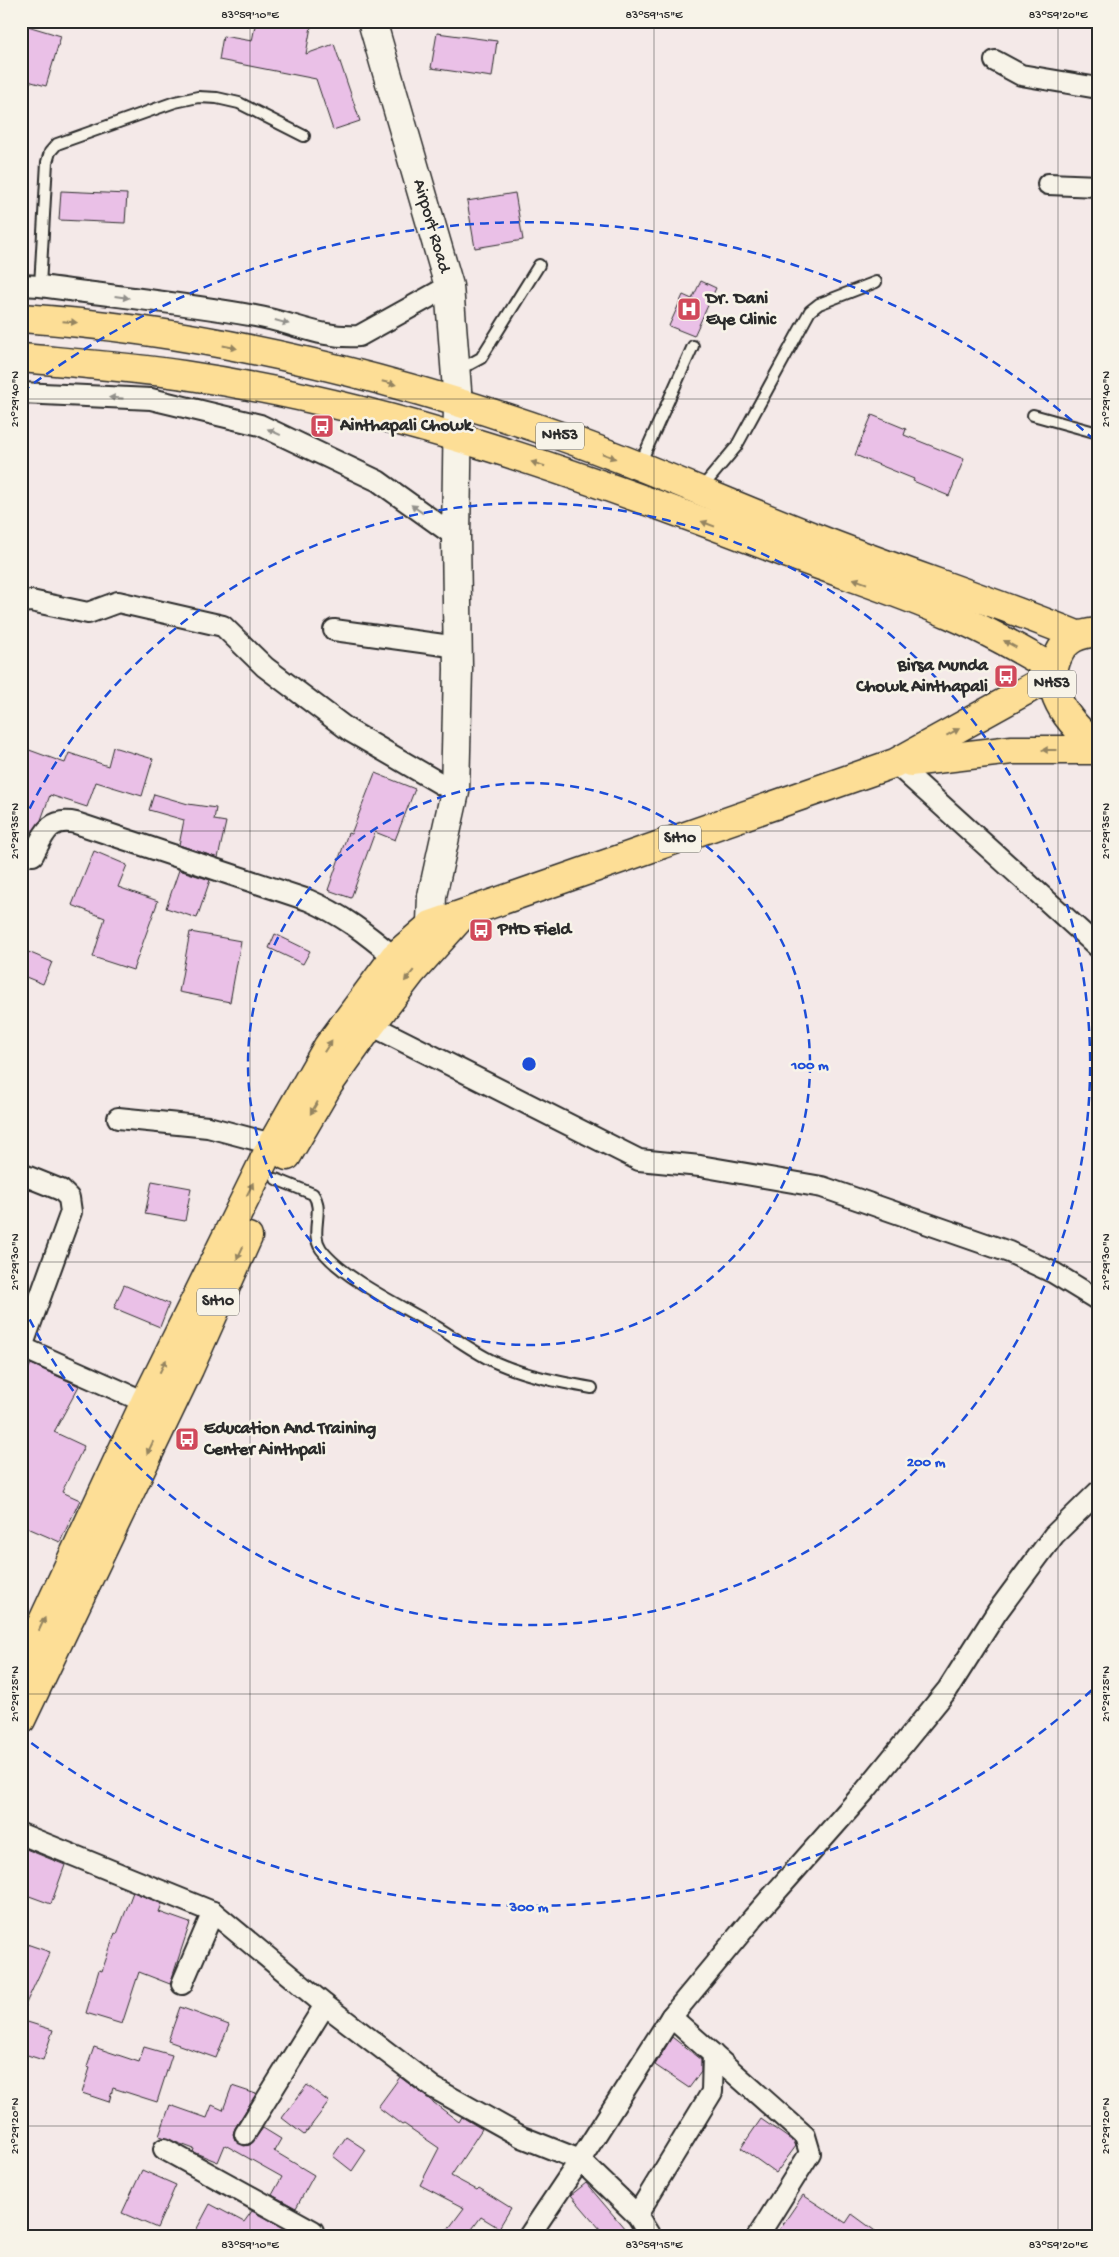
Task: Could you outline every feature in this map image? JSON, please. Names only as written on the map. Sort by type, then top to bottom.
[{"type":"main road","name":"Airport Road","points":[[372,21],[449,286],[458,403],[456,537],[458,647],[455,792],[432,896],[430,953]]},
{"type":"main road","name":"NH53","points":[[21,318],[72,322],[194,339],[394,384],[564,438],[818,539],[1020,612],[1087,633]]},
{"type":"main road","name":"NH53","points":[[21,358],[184,375],[314,401],[458,437],[646,499],[950,614],[1004,640],[1052,672]]},
{"type":"main road","name":"NH53","points":[[1087,633],[1061,650],[1052,672],[1052,684],[1058,703],[1084,736],[1098,748]]},
{"type":"main road","name":"SH10","points":[[21,1720],[272,1144],[328,1046],[394,958],[430,925],[511,895],[596,868],[895,763],[1052,672]]},
{"type":"main road","name":"SH10","points":[[895,763],[1012,750],[1098,748]]},
{"type":"main road","name":"SH10","points":[[21,1668],[290,1149],[329,1084],[371,1025],[411,973],[464,914]]},
{"type":"street","points":[[995,61],[1021,75],[1098,88]]},
{"type":"street","points":[[1048,184],[1098,186]]},
{"type":"street","points":[[31,286],[255,316],[328,336],[345,337],[359,336],[449,286]]},
{"type":"street","points":[[21,393],[151,399],[260,425],[378,481],[456,537]]},
{"type":"street","points":[[21,602],[31,601],[88,613],[118,602],[223,626],[265,667],[350,731],[455,792]]},
{"type":"street","points":[[334,630],[458,647]]},
{"type":"street","points":[[895,763],[1098,947]]},
{"type":"street","points":[[21,852],[34,855],[48,828],[65,820],[76,823],[328,908],[358,927],[394,958]]},
{"type":"street","points":[[371,1025],[639,1160],[700,1166],[822,1186],[1009,1252],[1054,1273],[1098,1300]]},
{"type":"street","points":[[118,1118],[208,1126],[272,1144]]},
{"type":"street","points":[[21,1174],[61,1190],[69,1198],[71,1212],[22,1347],[155,1409]]},
{"type":"street","points":[[528,2236],[580,2160],[671,2017],[752,1918],[865,1791],[948,1689],[997,1612],[1054,1535],[1098,1492]]},
{"type":"street","points":[[21,1834],[213,1912],[325,2005],[434,2088],[522,2137],[580,2160],[637,2215],[650,2236]]},
{"type":"street","points":[[182,1984],[213,1912]]},
{"type":"street","points":[[245,2134],[325,2005]]},
{"type":"street","points":[[671,2017],[805,2136],[810,2154],[758,2236]]},
{"type":"street","points":[[637,2215],[712,2092],[713,2054]]},
{"type":"street","points":[[164,2149],[313,2231],[309,2236]]},
{"type":"lane","points":[[31,286],[47,162],[50,152],[57,144],[198,96],[239,103],[304,136]]},
{"type":"lane","points":[[455,369],[481,358],[539,265]]},
{"type":"lane","points":[[698,492],[719,469],[736,446],[810,311],[819,304],[876,282]]},
{"type":"lane","points":[[638,467],[693,346]]},
{"type":"lane","points":[[1033,415],[1098,434]]},
{"type":"lane","points":[[276,1179],[313,1194],[319,1205],[317,1228],[319,1246],[342,1270],[495,1362],[546,1380],[592,1388]]},
{"type":"building","points":[[256,21],[312,21],[306,54],[334,44],[360,121],[333,130],[316,79],[219,60],[223,36],[252,41]]},
{"type":"building","points":[[21,24],[61,36],[46,86],[21,79]]},
{"type":"building","points":[[437,33],[497,41],[492,77],[431,68]]},
{"type":"building","points":[[61,191],[127,194],[125,223],[59,220]]},
{"type":"building","points":[[515,193],[523,240],[475,248],[467,201]]},
{"type":"building","points":[[701,281],[716,288],[694,336],[669,326],[683,295],[692,299]]},
{"type":"building","points":[[872,415],[906,429],[904,435],[964,459],[949,496],[913,481],[914,479],[855,455]]},
{"type":"building","points":[[21,747],[65,763],[69,753],[108,766],[113,747],[153,759],[142,796],[96,782],[87,807],[50,795],[41,820],[27,841],[21,840]]},
{"type":"building","points":[[375,773],[415,789],[395,840],[375,832],[351,898],[328,890],[348,833],[351,834]]},
{"type":"building","points":[[154,794],[188,804],[216,808],[214,820],[226,822],[218,858],[179,845],[184,820],[149,810]]},
{"type":"building","points":[[94,851],[127,865],[118,887],[158,901],[133,970],[93,957],[105,918],[72,905]]},
{"type":"building","points":[[179,870],[210,880],[197,918],[166,908]]},
{"type":"building","points":[[190,932],[241,941],[230,1002],[179,992]]},
{"type":"building","points":[[275,934],[310,951],[303,964],[269,948]]},
{"type":"building","points":[[21,949],[52,962],[43,984],[21,975]]},
{"type":"building","points":[[152,1181],[191,1188],[185,1221],[145,1214]]},
{"type":"building","points":[[124,1285],[169,1304],[160,1327],[114,1308]]},
{"type":"building","points":[[31,1364],[79,1386],[54,1432],[84,1446],[62,1492],[80,1500],[60,1542],[21,1525],[21,1383]]},
{"type":"building","points":[[21,1847],[65,1865],[51,1904],[21,1893]]},
{"type":"building","points":[[133,1892],[162,1904],[159,1912],[190,1923],[170,1984],[139,1972],[122,2024],[86,2013],[99,1970],[102,1971],[115,1933],[117,1934]]},
{"type":"building","points":[[21,1942],[50,1952],[21,2014]]},
{"type":"building","points":[[180,2007],[229,2025],[216,2058],[168,2041]]},
{"type":"building","points":[[21,2020],[53,2030],[43,2060],[21,2053]]},
{"type":"building","points":[[672,2037],[701,2060],[701,2072],[689,2088],[655,2065]]},
{"type":"building","points":[[94,2047],[139,2062],[144,2047],[172,2055],[157,2102],[113,2088],[109,2102],[82,2093],[90,2068],[87,2067]]},
{"type":"building","points":[[400,2077],[459,2122],[462,2117],[482,2129],[451,2176],[477,2190],[479,2188],[511,2208],[499,2228],[481,2217],[467,2236],[443,2236],[464,2208],[420,2185],[439,2148],[404,2124],[402,2125],[378,2107]]},
{"type":"building","points":[[307,2085],[329,2102],[304,2135],[282,2118]]},
{"type":"building","points":[[232,2086],[256,2094],[235,2128],[233,2134],[235,2140],[244,2146],[250,2145],[263,2128],[281,2139],[274,2151],[314,2175],[296,2208],[272,2195],[282,2177],[225,2145],[218,2162],[193,2152],[194,2149],[159,2136],[170,2105],[207,2118],[212,2105],[223,2110]]},
{"type":"building","points":[[761,2119],[794,2142],[796,2146],[776,2173],[741,2148]]},
{"type":"building","points":[[346,2137],[366,2150],[352,2171],[333,2156]]},
{"type":"building","points":[[142,2170],[176,2185],[157,2228],[122,2213]]},
{"type":"building","points":[[586,2183],[631,2236],[606,2236],[571,2195]]},
{"type":"building","points":[[803,2195],[846,2223],[852,2214],[882,2236],[775,2236]]},
{"type":"building","points":[[210,2204],[244,2222],[252,2211],[297,2236],[193,2236]]},
{"type":"place","name":"Dr. Dani Eye Clinic","points":[[689,309]]},
{"type":"place","name":"Ainthapali Chowk","points":[[322,426]]},
{"type":"place","name":"Birsa Munda Chowk Ainthapali","points":[[1006,676]]},
{"type":"place","name":"PHD Field","points":[[481,930]]},
{"type":"place","name":"Education And Training Center Ainthpali","points":[[187,1439]]}]
